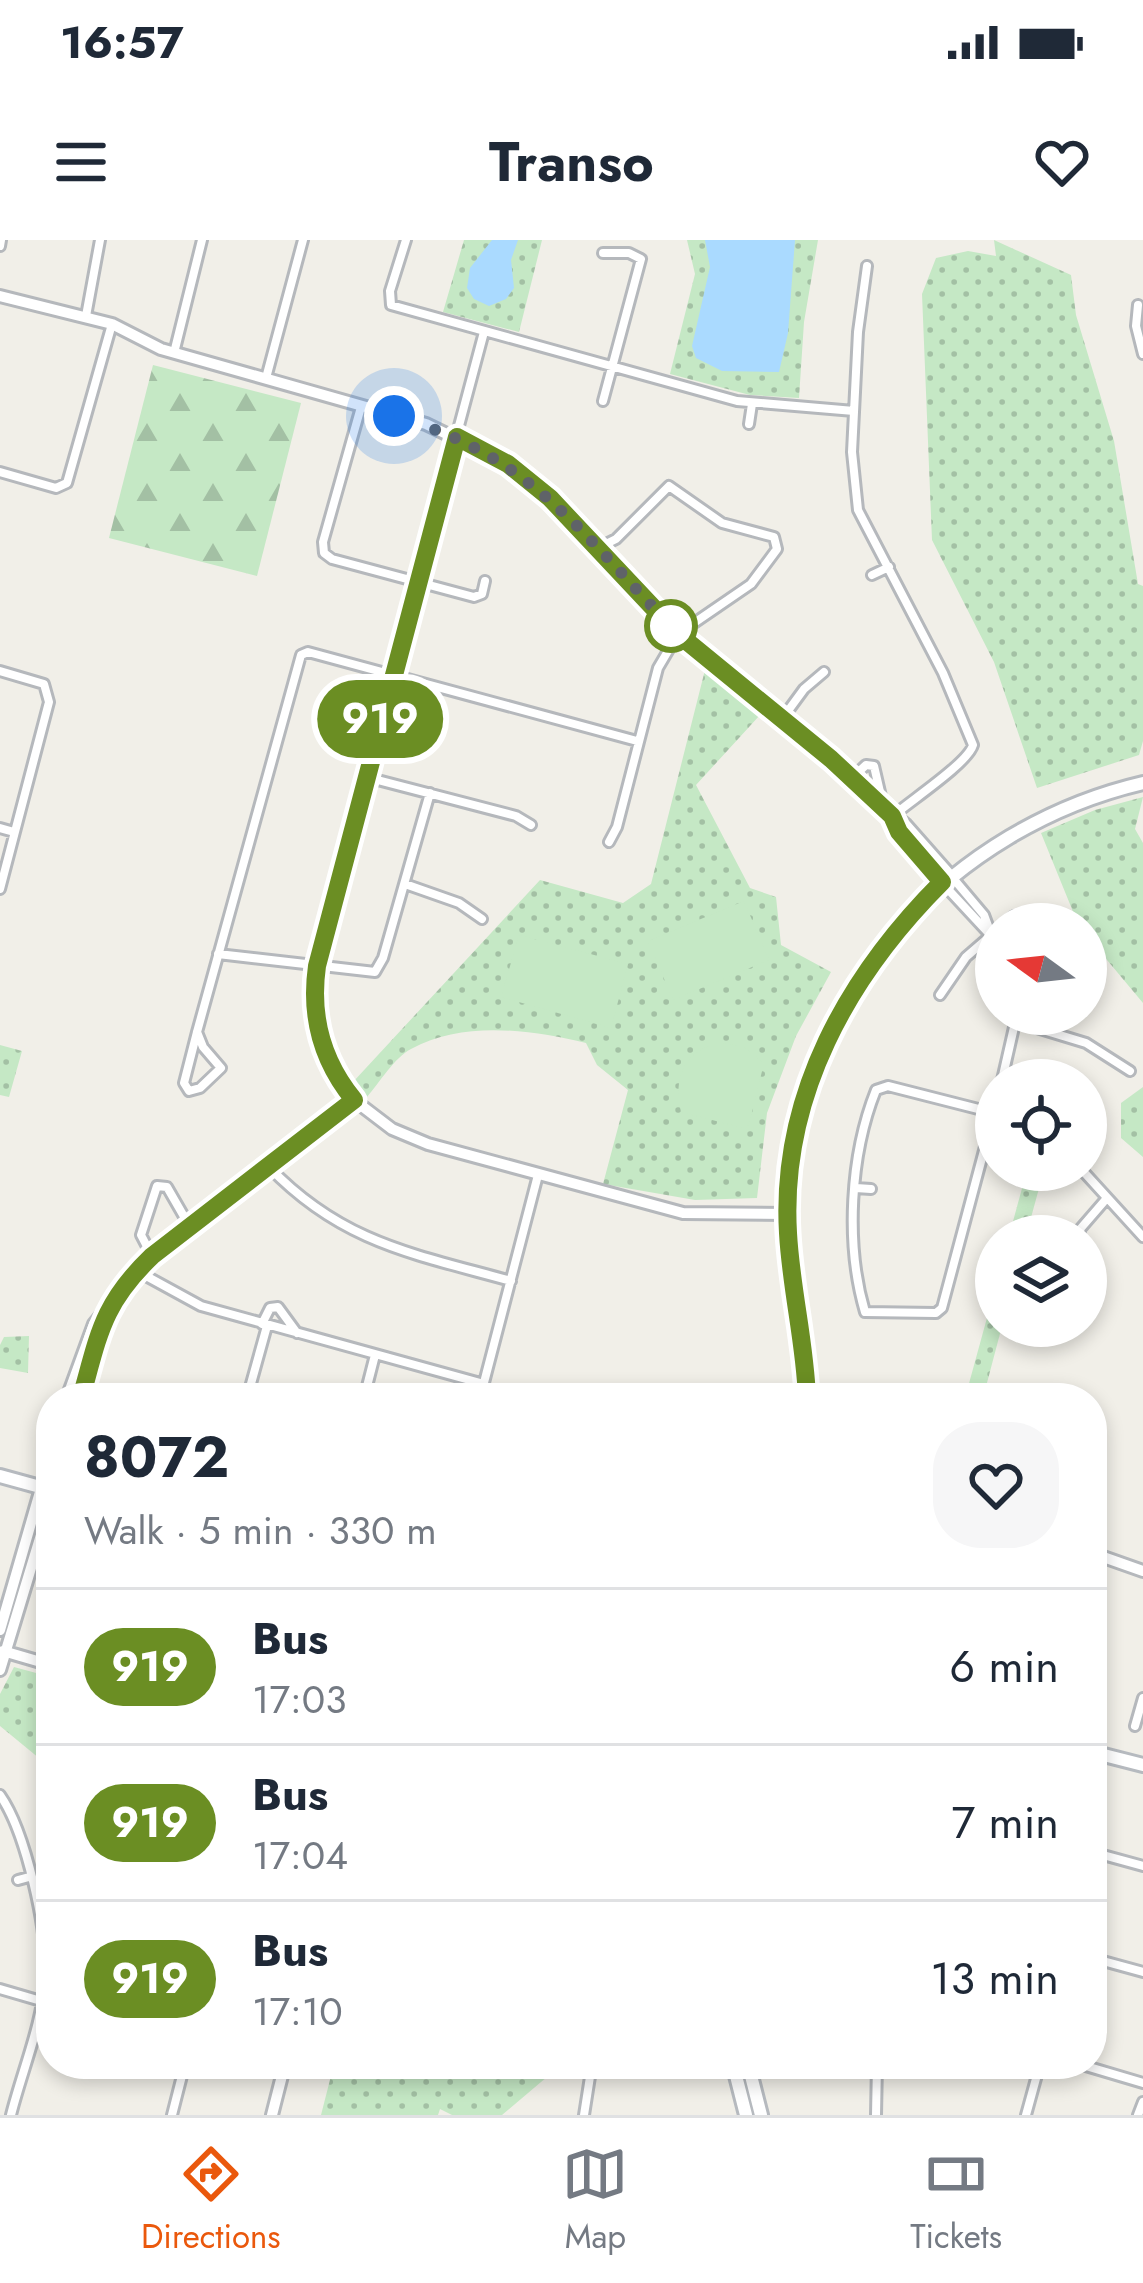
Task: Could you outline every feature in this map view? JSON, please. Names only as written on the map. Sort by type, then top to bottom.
[{"type":"main road","points":[[805,1383],[787,1214],[796,1135],[826,1041],[868,965],[946,879],[1036,820],[1079,801],[1143,783]]},
{"type":"main road","points":[[0,1476],[36,1485]]},
{"type":"main road","points":[[1107,1756],[1143,1765]]},
{"type":"main road","points":[[737,2079],[746,2115]]},
{"type":"main road","points":[[752,2079],[761,2115]]},
{"type":"street","points":[[86,316],[100,240]]},
{"type":"street","points":[[174,353],[202,240]]},
{"type":"street","points":[[266,378],[303,240]]},
{"type":"street","points":[[406,240],[391,305],[752,404],[854,411]]},
{"type":"street","points":[[603,253],[629,253],[641,260],[603,401]]},
{"type":"street","points":[[867,266],[854,411],[852,469],[858,510],[952,692],[973,746],[960,764],[888,812]]},
{"type":"street","points":[[0,296],[112,324],[174,353],[457,437],[496,457],[527,479],[598,548],[678,634],[906,825],[946,879],[975,907]]},
{"type":"street","points":[[1138,305],[1136,326],[1143,354]]},
{"type":"street","points":[[0,472],[62,487],[70,477],[112,324]]},
{"type":"street","points":[[484,332],[317,966],[317,1026],[337,1076],[354,1100],[378,1121],[413,1140],[683,1213],[787,1214]]},
{"type":"street","points":[[749,424],[752,404]]},
{"type":"street","points":[[362,407],[323,542],[325,553],[332,559],[478,597],[485,581]]},
{"type":"street","points":[[598,548],[616,538],[669,486],[722,523],[777,541],[777,549],[752,584],[678,634],[658,668],[617,827],[609,842]]},
{"type":"street","points":[[872,575],[889,567]]},
{"type":"street","points":[[197,1032],[203,1048],[221,1068],[200,1088],[189,1091],[184,1083],[197,1032],[301,655],[308,652],[638,741]]},
{"type":"street","points":[[0,671],[44,685],[49,702],[0,890]]},
{"type":"street","points":[[782,719],[824,672]]},
{"type":"street","points":[[852,778],[866,765],[874,766],[888,812]]},
{"type":"street","points":[[365,776],[516,816],[531,825]]},
{"type":"street","points":[[218,954],[375,972],[430,793]]},
{"type":"street","points":[[0,828],[14,832]]},
{"type":"street","points":[[405,884],[445,897],[482,919]]},
{"type":"street","points":[[940,995],[975,950]]},
{"type":"street","points":[[1064,1035],[1130,1071]]},
{"type":"street","points":[[975,1106],[888,1085],[873,1096],[856,1188],[854,1242],[865,1312],[936,1313],[942,1308],[975,1185]]},
{"type":"street","points":[[81,1383],[104,1315],[137,1271],[354,1100]]},
{"type":"street","points":[[268,1166],[311,1206],[344,1228],[381,1244],[511,1281]]},
{"type":"street","points":[[484,1383],[538,1174]]},
{"type":"street","points":[[152,1256],[141,1235],[157,1186],[167,1187],[190,1227]]},
{"type":"street","points":[[856,1188],[871,1190]]},
{"type":"street","points":[[1101,1191],[1143,1237]]},
{"type":"street","points":[[1094,1215],[1107,1198]]},
{"type":"street","points":[[137,1271],[185,1300],[480,1383]]},
{"type":"street","points":[[251,1383],[271,1308],[278,1307],[299,1335]]},
{"type":"street","points":[[368,1383],[375,1355]]},
{"type":"street","points":[[0,1630],[36,1519]]},
{"type":"street","points":[[0,1670],[36,1549]]},
{"type":"street","points":[[1107,1558],[1143,1570]]},
{"type":"street","points":[[3,1651],[36,1661]]},
{"type":"street","points":[[1136,1726],[1143,1698]]},
{"type":"street","points":[[0,1795],[18,1828],[36,1906]]},
{"type":"street","points":[[1107,1856],[1143,1866]]},
{"type":"street","points":[[18,1880],[29,1876]]},
{"type":"street","points":[[1107,1962],[1143,1972]]},
{"type":"street","points":[[0,1989],[36,2000]]},
{"type":"street","points":[[11,2115],[36,2020]]},
{"type":"street","points":[[1107,2073],[1143,2084]]},
{"type":"street","points":[[172,2115],[182,2079]]},
{"type":"street","points":[[272,2115],[281,2079]]},
{"type":"street","points":[[584,2115],[590,2079]]},
{"type":"street","points":[[876,2115],[877,2079]]},
{"type":"street","points":[[1026,2115],[1036,2079]]},
{"type":"street","points":[[1138,2115],[1143,2102]]},
{"type":"green space","points":[[464,240],[542,240],[519,332],[443,312]]},
{"type":"green space","points":[[687,240],[818,240],[804,322],[799,398],[750,395],[670,374],[695,274]]},
{"type":"green space","points":[[994,240],[1071,275],[1076,315],[1114,441],[1138,584],[1143,586],[1143,741],[1139,755],[1037,788],[994,662],[932,540],[922,294],[936,258],[968,251],[996,256]]},
{"type":"green space","points":[[153,365],[301,403],[257,576],[109,538]]},
{"type":"green space","points":[[705,670],[760,715],[696,785],[750,888],[776,897],[781,945],[831,972],[796,1036],[767,1113],[757,1198],[695,1200],[603,1184],[628,1090],[597,1065],[586,1043],[498,1030],[453,1034],[405,1053],[367,1097],[353,1082],[540,880],[623,903],[651,884]]},
{"type":"green space","points":[[1143,797],[1135,829],[1143,843],[1143,1003],[1107,960],[1107,903],[1069,903],[1041,833],[1095,810]]},
{"type":"green space","points":[[744,901],[769,960],[673,1000],[648,941]]},
{"type":"green space","points":[[519,935],[628,964],[611,1028],[501,997]]},
{"type":"green space","points":[[721,1043],[742,1046],[764,1063],[749,1125],[743,1128],[681,1112],[684,1067],[698,1052]]},
{"type":"green space","points":[[0,1045],[22,1051],[9,1097],[0,1095]]},
{"type":"green space","points":[[1143,1087],[1143,1157],[1121,1138],[1121,1103]]},
{"type":"green space","points":[[1021,1191],[1038,1191],[1032,1215],[1015,1215]]},
{"type":"green space","points":[[29,1336],[28,1373],[0,1368],[4,1337]]},
{"type":"green space","points":[[979,1347],[996,1347],[987,1383],[969,1383]]},
{"type":"green space","points":[[14,1667],[36,1673],[36,1756],[0,1726],[0,1694]]},
{"type":"green space","points":[[330,2079],[545,2079],[502,2115],[452,2115],[440,2109],[438,2115],[321,2115]]},
{"type":"water","points":[[492,240],[518,240],[511,260],[514,288],[506,299],[489,306],[474,299],[467,288],[470,268]]},
{"type":"water","points":[[705,240],[795,240],[788,333],[779,372],[722,371],[696,358],[692,346],[710,267]]},
{"type":"bus line","name":"919","points":[[85,1383],[104,1315],[129,1279],[152,1256],[354,1100],[337,1076],[317,1026],[317,966],[457,437],[508,464],[550,498],[678,634],[831,759],[892,816],[899,832],[942,882],[868,965],[834,1023],[803,1107],[790,1163],[787,1214],[806,1383]]},
{"type":"route","points":[[394,416],[426,424],[508,464],[550,498],[678,634],[671,626]]}]
